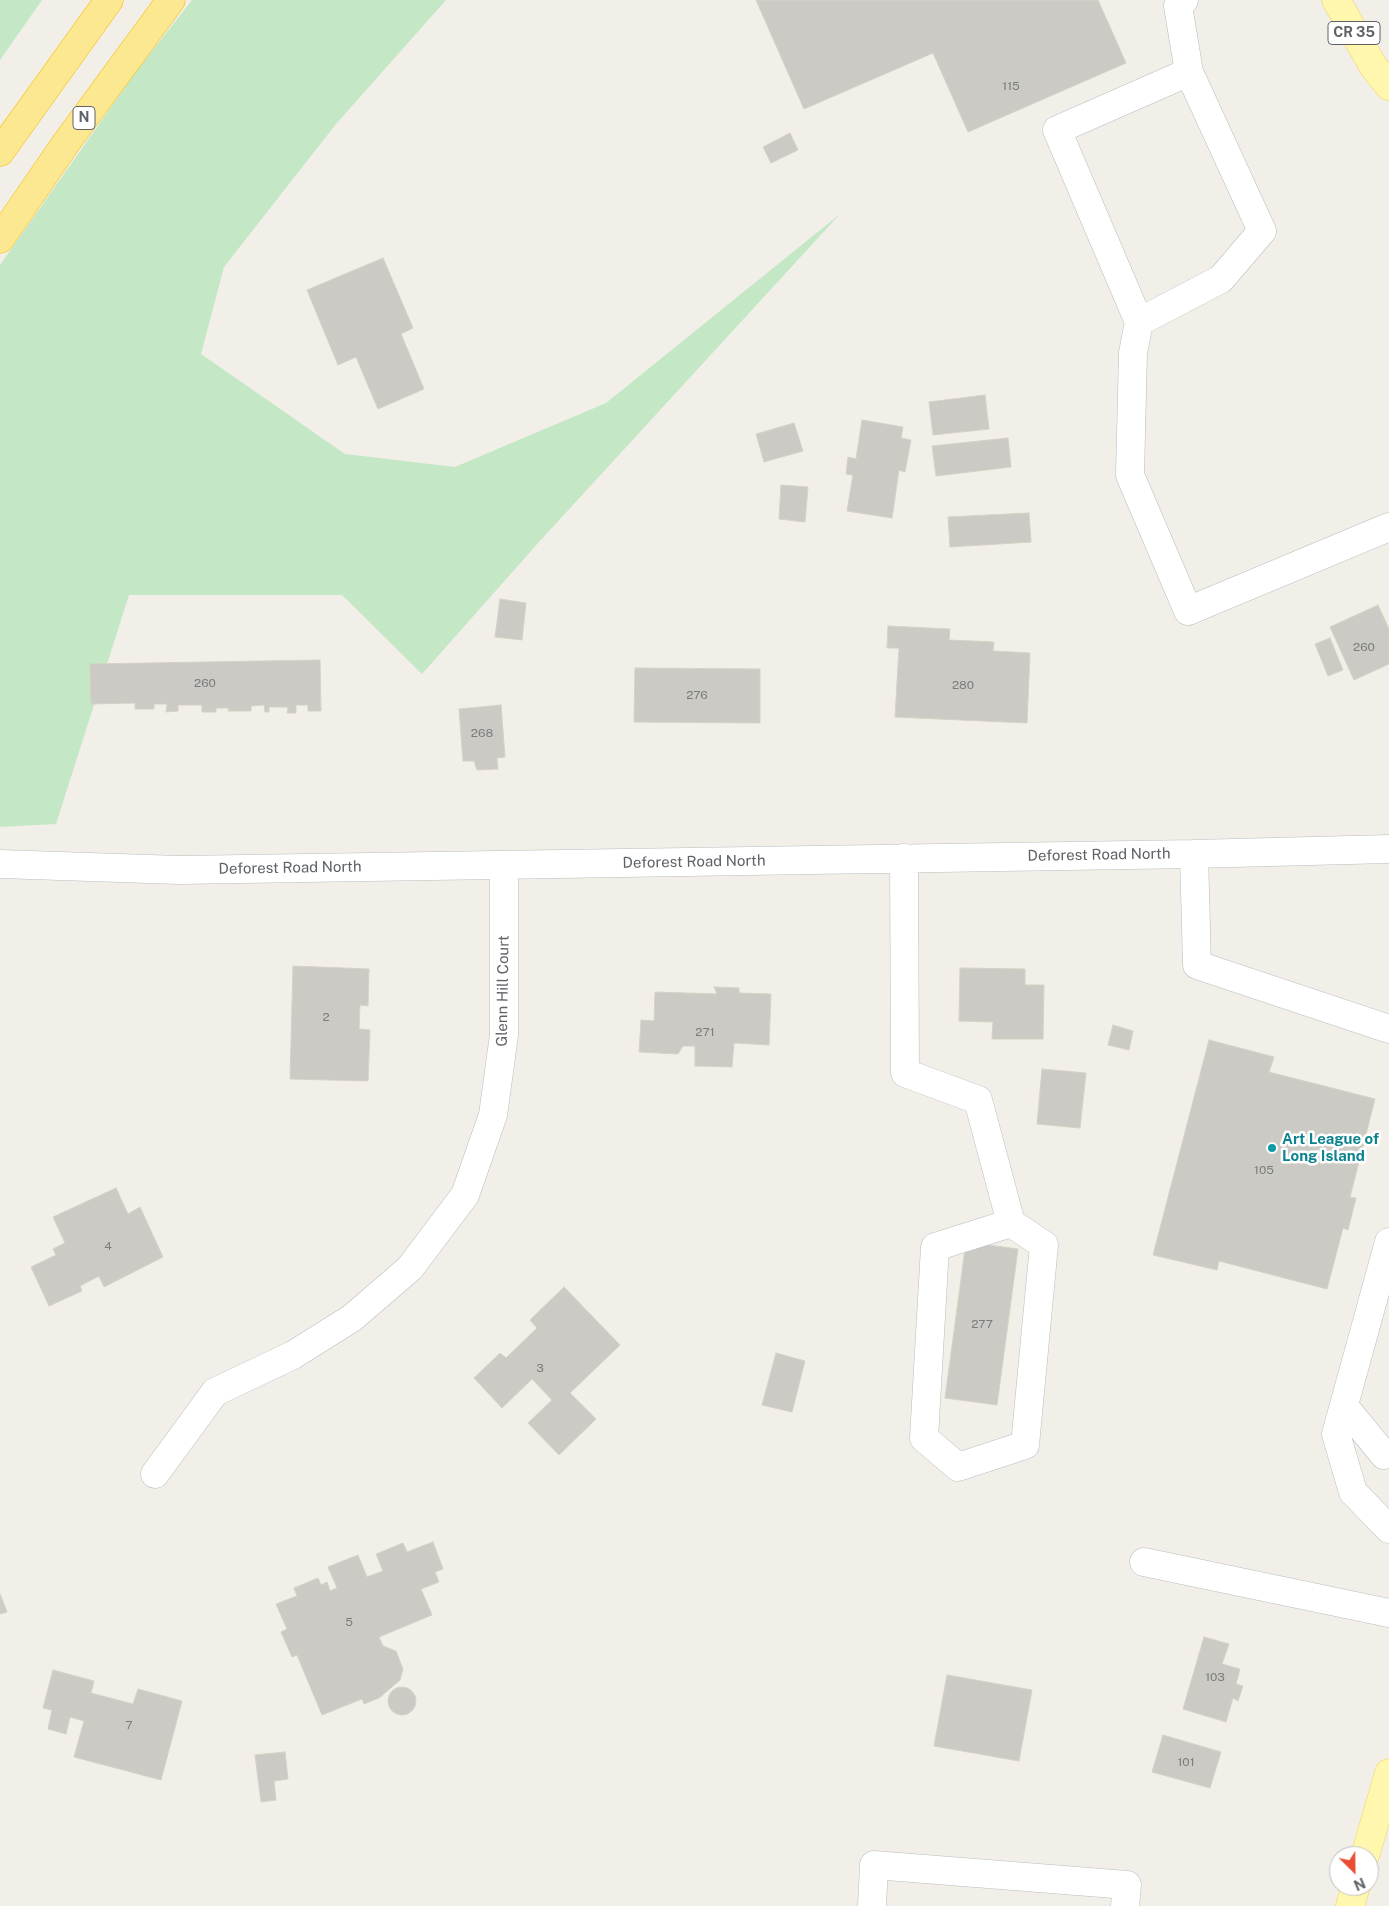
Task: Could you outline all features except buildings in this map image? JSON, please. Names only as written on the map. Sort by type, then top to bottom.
[{"type":"highway","points":[[0,152],[109,0]]},
{"type":"highway","name":"N","points":[[0,239],[66,144],[171,0]]},
{"type":"highway","points":[[0,128],[75,45]]},
{"type":"main road","name":"CR 35","points":[[1336,0],[1381,76]]},
{"type":"main road","points":[[1381,76],[1389,96]]},
{"type":"main road","points":[[1368,1846],[1389,1773]]},
{"type":"street","points":[[1139,322],[1221,279],[1262,231],[1189,72],[1178,6],[1184,0]]},
{"type":"street","points":[[1189,72],[1057,130],[1139,322],[1133,353],[1130,475],[1188,611],[1389,527]]},
{"type":"street","name":"Deforest Road North","points":[[0,864],[179,870],[504,866],[1389,849]]},
{"type":"street","points":[[1194,854],[1197,965],[1389,1029]]},
{"type":"street","points":[[904,858],[905,1073],[978,1100],[1011,1223],[1044,1245],[1025,1445],[958,1467],[924,1438],[935,1247],[1011,1223]]},
{"type":"street","name":"Glenn Hill Court","points":[[155,1474],[215,1392],[293,1355],[352,1318],[410,1268],[465,1195],[493,1115],[504,1035],[504,866]]},
{"type":"street","points":[[1389,1242],[1336,1434],[1353,1492],[1389,1529]]},
{"type":"street","points":[[1344,1406],[1384,1454],[1389,1454]]},
{"type":"street","points":[[1144,1562],[1389,1612]]},
{"type":"street","points":[[872,1906],[874,1865],[1128,1885],[1125,1906]]},
{"type":"green space","points":[[0,0],[42,0],[0,60]]},
{"type":"green space","points":[[192,0],[446,0],[336,124],[224,267],[201,354],[345,454],[455,467],[606,403],[840,214],[539,542],[422,674],[342,595],[129,595],[56,824],[0,827],[0,265],[137,70]]},
{"type":"place","name":"Art League of Long Island","points":[[1272,1148]]}]
